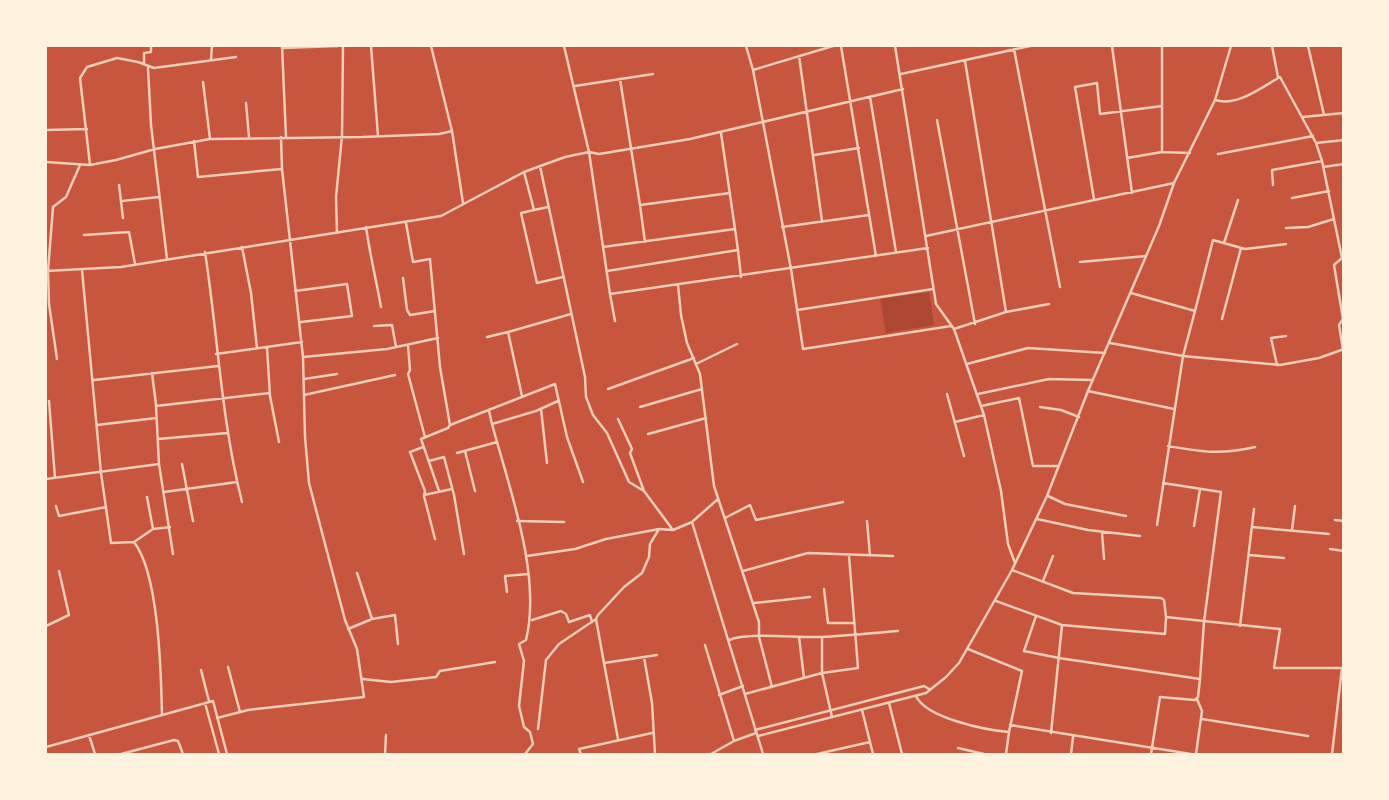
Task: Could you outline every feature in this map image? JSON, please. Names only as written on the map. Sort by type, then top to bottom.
[{"type":"street","points":[[144,64],[144,53],[151,52],[151,46]]},
{"type":"street","points":[[211,61],[212,46]]},
{"type":"street","points":[[217,718],[240,712],[364,697],[356,649],[348,629],[309,482],[302,342],[282,169],[282,47],[340,46],[342,136],[335,197],[337,233]]},
{"type":"street","points":[[371,46],[378,136]]},
{"type":"street","points":[[431,46],[452,131],[463,204]]},
{"type":"street","points":[[564,46],[589,152],[615,320]]},
{"type":"street","points":[[747,46],[791,269],[803,349],[975,324],[1006,313],[1049,304]]},
{"type":"street","points":[[753,70],[833,46]]},
{"type":"street","points":[[841,46],[876,256]]},
{"type":"street","points":[[895,46],[936,304],[953,328],[985,415],[1009,544],[1015,563]]},
{"type":"street","points":[[901,74],[1030,46]]},
{"type":"street","points":[[1112,46],[1132,193]]},
{"type":"street","points":[[1161,152],[1162,46]]},
{"type":"street","points":[[757,733],[832,718],[926,693],[946,677],[967,649],[996,601],[1037,519],[1174,183],[1215,100],[1231,46]]},
{"type":"street","points":[[1110,343],[1183,356],[1277,365],[1319,358],[1343,349],[1339,325],[1343,319],[1334,265],[1342,258],[1322,161],[1303,117],[1280,77],[1278,78],[1272,46]]},
{"type":"street","points":[[1308,46],[1324,115]]},
{"type":"street","points":[[1014,49],[1060,287]]},
{"type":"street","points":[[799,56],[822,221]]},
{"type":"street","points":[[90,165],[79,78],[86,67],[117,58],[161,68],[236,57]]},
{"type":"street","points":[[965,61],[1006,313]]},
{"type":"street","points":[[148,67],[167,259]]},
{"type":"street","points":[[575,86],[653,74]]},
{"type":"street","points":[[1215,100],[1221,102],[1242,98],[1278,78]]},
{"type":"street","points":[[620,79],[645,242]]},
{"type":"street","points":[[203,82],[210,139]]},
{"type":"street","points":[[1094,199],[1075,87],[1097,83],[1100,114],[1162,106]]},
{"type":"street","points":[[47,271],[135,264],[441,216],[524,172],[589,152],[599,154],[721,133],[903,89]]},
{"type":"street","points":[[870,97],[896,253]]},
{"type":"street","points":[[246,103],[250,138]]},
{"type":"street","points":[[1303,117],[1343,113]]},
{"type":"street","points":[[937,120],[975,324]]},
{"type":"street","points":[[46,130],[87,129]]},
{"type":"street","points":[[46,162],[90,165],[210,139],[439,134],[452,131]]},
{"type":"street","points":[[721,133],[741,277]]},
{"type":"street","points":[[1218,154],[1313,136]]},
{"type":"street","points":[[194,141],[198,177],[282,169]]},
{"type":"street","points":[[1316,143],[1343,141]]},
{"type":"street","points":[[813,155],[859,148]]},
{"type":"street","points":[[1127,159],[1161,152],[1190,153]]},
{"type":"street","points":[[1273,185],[1272,170],[1322,161]]},
{"type":"street","points":[[1323,167],[1343,164]]},
{"type":"street","points":[[57,359],[47,271],[53,207],[66,197],[80,165]]},
{"type":"street","points":[[540,166],[590,406],[607,433],[629,482],[644,491]]},
{"type":"street","points":[[524,172],[534,210]]},
{"type":"street","points":[[926,236],[1174,183]]},
{"type":"street","points":[[120,184],[123,218]]},
{"type":"street","points":[[1292,198],[1329,191]]},
{"type":"street","points":[[640,205],[730,193]]},
{"type":"street","points":[[122,201],[159,197]]},
{"type":"street","points":[[1224,243],[1238,200]]},
{"type":"street","points":[[548,207],[521,213],[537,283],[563,277]]},
{"type":"street","points":[[782,227],[870,215]]},
{"type":"street","points":[[1286,228],[1308,227],[1334,219]]},
{"type":"street","points":[[406,223],[413,262],[430,259],[440,367],[450,425]]},
{"type":"street","points":[[366,227],[370,262],[374,269],[381,307]]},
{"type":"street","points":[[603,247],[736,229]]},
{"type":"street","points":[[84,234],[129,232],[135,264]]},
{"type":"street","points":[[1157,525],[1183,356],[1213,240],[1241,248],[1286,244]]},
{"type":"street","points":[[242,247],[251,293],[257,348]]},
{"type":"street","points":[[610,294],[928,248]]},
{"type":"street","points":[[1223,319],[1241,248]]},
{"type":"street","points":[[607,271],[738,250]]},
{"type":"street","points":[[205,253],[227,433],[242,502]]},
{"type":"street","points":[[1080,262],[1146,256]]},
{"type":"street","points":[[1338,261],[1343,261]]},
{"type":"street","points":[[82,270],[101,473],[111,543],[134,541],[153,529],[170,527]]},
{"type":"street","points":[[403,278],[410,315],[435,311]]},
{"type":"street","points":[[295,291],[347,284],[352,316],[300,322]]},
{"type":"street","points":[[678,285],[687,343],[700,374],[714,486],[760,622],[759,637],[772,687]]},
{"type":"street","points":[[797,310],[934,289]]},
{"type":"street","points":[[1131,293],[1195,311]]},
{"type":"street","points":[[487,337],[571,314]]},
{"type":"street","points":[[373,326],[392,325],[396,347]]},
{"type":"street","points":[[508,332],[522,396]]},
{"type":"street","points":[[1277,365],[1271,338],[1286,336]]},
{"type":"street","points":[[303,357],[396,347],[438,338]]},
{"type":"street","points":[[216,354],[302,342]]},
{"type":"street","points":[[696,364],[737,344]]},
{"type":"street","points":[[408,345],[408,374],[425,438]]},
{"type":"street","points":[[267,346],[270,393],[279,442]]},
{"type":"street","points":[[966,365],[1028,348],[1105,352]]},
{"type":"street","points":[[608,389],[694,358]]},
{"type":"street","points":[[93,380],[218,366]]},
{"type":"street","points":[[152,373],[159,464],[173,554]]},
{"type":"street","points":[[304,379],[337,374]]},
{"type":"street","points":[[304,395],[395,375]]},
{"type":"street","points":[[978,394],[1049,379],[1093,380]]},
{"type":"street","points":[[439,491],[421,439],[555,384],[567,437],[583,482]]},
{"type":"street","points":[[640,407],[702,389]]},
{"type":"street","points":[[1088,391],[1174,409]]},
{"type":"street","points":[[156,406],[270,393]]},
{"type":"street","points":[[947,394],[964,456]]},
{"type":"street","points":[[981,406],[1019,398],[1033,466],[1058,466]]},
{"type":"street","points":[[49,401],[55,478]]},
{"type":"street","points":[[492,424],[558,401]]},
{"type":"street","points":[[1040,407],[1061,410],[1079,417]]},
{"type":"street","points":[[541,409],[547,463]]},
{"type":"street","points":[[489,411],[527,556],[531,621],[526,640],[519,644],[524,661],[519,706],[524,727],[530,732],[533,744],[525,754]]},
{"type":"street","points":[[955,422],[985,415]]},
{"type":"street","points":[[97,425],[156,418]]},
{"type":"street","points":[[648,434],[706,418]]},
{"type":"street","points":[[618,419],[632,449],[630,453],[644,491],[673,530]]},
{"type":"street","points":[[158,439],[227,433]]},
{"type":"street","points":[[457,453],[496,442]]},
{"type":"street","points":[[1168,446],[1208,453],[1227,453],[1255,447]]},
{"type":"street","points":[[423,447],[410,452],[421,476],[435,539]]},
{"type":"street","points":[[465,451],[475,491]]},
{"type":"street","points":[[429,461],[444,457],[464,554]]},
{"type":"street","points":[[46,479],[159,464]]},
{"type":"street","points":[[182,464],[193,521]]},
{"type":"street","points":[[164,492],[237,482]]},
{"type":"street","points":[[1163,483],[1221,492],[1204,622],[1197,699],[1202,709],[1202,719],[1196,754]]},
{"type":"street","points":[[425,495],[452,489]]},
{"type":"street","points":[[1194,526],[1200,489]]},
{"type":"street","points":[[1047,496],[1065,504],[1126,516]]},
{"type":"street","points":[[147,497],[153,529]]},
{"type":"street","points":[[527,556],[575,549],[606,539],[659,529],[673,530],[692,522],[718,499]]},
{"type":"street","points":[[725,517],[750,505],[756,520],[843,502]]},
{"type":"street","points":[[56,506],[58,516],[106,507]]},
{"type":"street","points":[[1292,531],[1295,506]]},
{"type":"street","points":[[1240,626],[1254,509]]},
{"type":"street","points":[[1037,519],[1056,525],[1140,536]]},
{"type":"street","points":[[1335,520],[1343,521]]},
{"type":"street","points":[[517,521],[564,522]]},
{"type":"street","points":[[867,521],[870,556]]},
{"type":"street","points":[[692,522],[762,754]]},
{"type":"street","points":[[1252,527],[1329,534]]},
{"type":"street","points":[[538,729],[546,660],[559,643],[596,619],[606,606],[642,573],[649,557],[650,544],[659,529]]},
{"type":"street","points":[[1102,532],[1104,559]]},
{"type":"street","points":[[134,541],[145,563],[152,588],[162,715]]},
{"type":"street","points":[[1330,550],[1343,551]]},
{"type":"street","points":[[743,571],[808,553],[894,556]]},
{"type":"street","points":[[1249,555],[1284,558]]},
{"type":"street","points":[[745,694],[822,673],[858,668],[849,556]]},
{"type":"street","points":[[1043,581],[1053,556]]},
{"type":"street","points":[[996,601],[1062,625],[1165,634],[1166,617],[1164,600],[1161,598],[1073,593],[1012,570]]},
{"type":"street","points":[[46,626],[69,615],[60,571]]},
{"type":"street","points":[[357,573],[372,619]]},
{"type":"street","points":[[507,592],[505,576],[528,574]]},
{"type":"street","points":[[824,589],[828,623],[854,623]]},
{"type":"street","points":[[753,603],[810,597]]},
{"type":"street","points":[[531,621],[561,611],[566,614],[569,622],[590,615],[592,622]]},
{"type":"street","points":[[348,629],[372,619],[395,615],[398,644]]},
{"type":"street","points":[[1036,616],[1024,651],[1200,679]]},
{"type":"street","points":[[1166,617],[1280,629],[1274,668],[1343,669],[1332,754]]},
{"type":"street","points":[[596,619],[618,739]]},
{"type":"street","points":[[1051,733],[1062,625]]},
{"type":"street","points":[[729,640],[742,635],[822,637],[898,631]]},
{"type":"street","points":[[799,637],[804,678]]},
{"type":"street","points":[[822,637],[822,673],[832,718]]},
{"type":"street","points":[[705,645],[734,741]]},
{"type":"street","points":[[967,649],[1022,671],[1006,754]]},
{"type":"street","points":[[604,663],[657,655]]},
{"type":"street","points":[[644,657],[652,703],[654,754]]},
{"type":"street","points":[[363,680],[391,681],[436,677],[440,671],[495,662]]},
{"type":"street","points":[[228,667],[240,712]]},
{"type":"street","points":[[201,670],[219,754]]},
{"type":"street","points":[[719,695],[743,686]]},
{"type":"street","points":[[711,754],[734,741],[831,710],[924,686],[929,689]]},
{"type":"street","points":[[916,696],[919,704],[936,715],[1009,732]]},
{"type":"street","points":[[1150,754],[1160,697],[1197,699]]},
{"type":"street","points":[[46,747],[209,702]]},
{"type":"street","points":[[209,702],[217,718],[227,754]]},
{"type":"street","points":[[889,703],[902,754]]},
{"type":"street","points":[[862,710],[873,754]]},
{"type":"street","points":[[1202,719],[1308,736]]},
{"type":"street","points":[[1010,725],[1191,754]]},
{"type":"street","points":[[581,754],[579,749],[652,733]]},
{"type":"street","points":[[89,735],[95,754]]},
{"type":"street","points":[[385,754],[386,735]]},
{"type":"street","points":[[1071,754],[1073,737]]},
{"type":"street","points":[[124,754],[174,740],[178,741],[183,754]]},
{"type":"street","points":[[819,754],[870,743]]},
{"type":"street","points":[[958,748],[984,754]]},
{"type":"shaded area","points":[[929,292],[934,325],[886,333],[880,299]]}]
